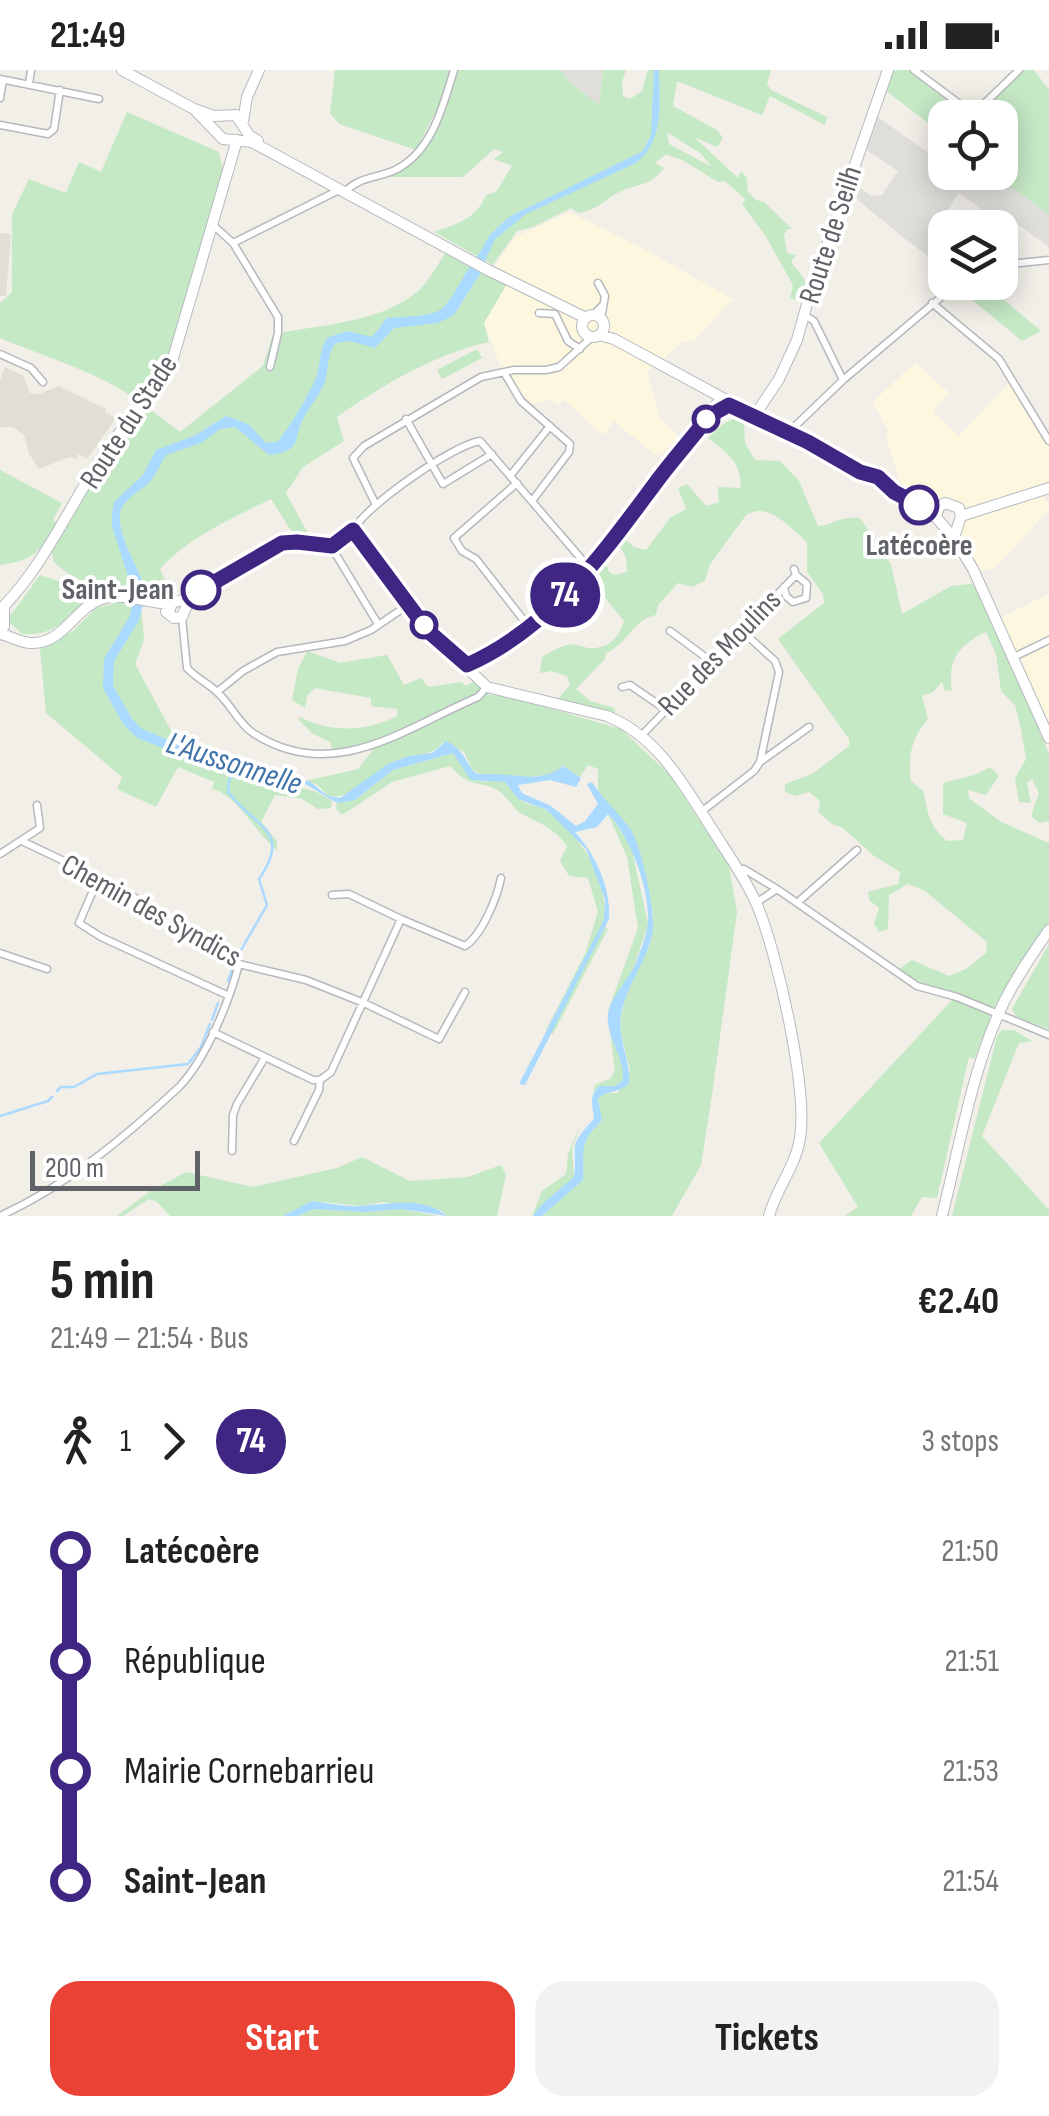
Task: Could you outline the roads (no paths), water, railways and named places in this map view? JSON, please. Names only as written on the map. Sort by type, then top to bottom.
[{"type":"main road","points":[[122,70],[194,110],[220,135],[230,155]]},
{"type":"main road","points":[[220,135],[227,115],[248,97],[259,70]]},
{"type":"main road","name":"Route de Seilh","points":[[757,412],[788,362],[888,70]]},
{"type":"main road","name":"Route du Stade","points":[[2,621],[66,522],[110,444],[171,365],[214,226],[230,155],[244,124],[248,97]]},
{"type":"main road","points":[[194,110],[227,115],[244,124],[254,138],[339,189]]},
{"type":"main road","points":[[220,135],[252,142],[739,407],[766,397]]},
{"type":"main road","points":[[593,326],[721,398],[878,477],[894,492],[955,519],[1049,488]]},
{"type":"main road","points":[[467,665],[496,651],[529,627],[590,569],[721,398]]},
{"type":"main road","points":[[709,416],[724,406],[739,407],[757,412],[808,442]]},
{"type":"main road","points":[[939,511],[952,503],[954,538],[973,568],[1049,738]]},
{"type":"main road","points":[[2,621],[24,638],[47,640],[96,601],[112,597],[173,606],[282,543],[332,546],[353,530],[428,631],[487,687],[607,716],[641,736],[667,760],[756,902],[784,1001],[801,1114],[796,1153],[768,1216]]},
{"type":"main road","points":[[942,1216],[970,1102],[998,1016],[1049,930]]},
{"type":"street","points":[[29,84],[32,70]]},
{"type":"street","points":[[233,242],[339,189],[398,168],[422,148],[454,70]]},
{"type":"street","points":[[914,70],[969,111],[984,105],[1019,70]]},
{"type":"street","points":[[0,98],[2,80],[100,98]]},
{"type":"street","points":[[0,125],[48,134],[54,129],[60,90]]},
{"type":"street","points":[[214,226],[233,242],[278,316],[270,368]]},
{"type":"street","points":[[1018,263],[1049,260]]},
{"type":"street","points":[[376,505],[353,458],[378,436],[481,378],[514,370],[560,367],[580,349],[604,304],[606,296],[598,283]]},
{"type":"street","points":[[790,430],[935,300]]},
{"type":"street","points":[[932,302],[999,359],[1049,441]]},
{"type":"street","points":[[539,313],[556,314],[568,341],[580,349]]},
{"type":"street","points":[[804,315],[814,322],[843,380]]},
{"type":"street","points":[[0,354],[31,368],[43,382]]},
{"type":"street","points":[[505,374],[521,401],[570,448],[532,501]]},
{"type":"street","points":[[406,419],[442,484],[492,454]]},
{"type":"street","points":[[529,627],[476,559],[454,541],[458,532],[514,480],[550,426]]},
{"type":"street","points":[[353,530],[376,505],[430,466],[477,440],[590,569]]},
{"type":"street","points":[[332,546],[378,624]]},
{"type":"street","name":"Rue des Moulins","points":[[641,736],[795,572],[807,584],[806,598],[798,602],[789,600],[784,587]]},
{"type":"street","points":[[218,692],[243,670],[277,652],[333,645],[360,635],[409,604]]},
{"type":"street","points":[[173,606],[187,668],[218,692],[253,733],[293,750],[318,754],[383,744],[478,697],[487,687]]},
{"type":"street","points":[[742,630],[775,661],[779,672],[760,762]]},
{"type":"street","points":[[670,631],[712,662]]},
{"type":"street","points":[[1014,656],[1049,640]]},
{"type":"street","points":[[622,687],[630,684],[665,709]]},
{"type":"street","points":[[701,812],[760,762],[809,728]]},
{"type":"street","points":[[0,854],[40,828],[37,805]]},
{"type":"street","name":"Chemin des Syndics","points":[[22,841],[158,910],[237,962],[306,980],[440,1039],[464,992]]},
{"type":"street","points":[[798,902],[858,850]]},
{"type":"street","points":[[738,870],[744,869],[798,902],[917,986],[957,997],[1049,1035]]},
{"type":"street","points":[[99,877],[79,923],[227,996]]},
{"type":"street","points":[[332,895],[349,894],[465,946],[474,940],[501,878]]},
{"type":"street","points":[[756,902],[777,889]]},
{"type":"street","points":[[294,1141],[319,1090],[320,1080],[331,1072],[401,918]]},
{"type":"street","points":[[0,953],[47,969]]},
{"type":"street","points":[[0,1216],[65,1180],[126,1135],[191,1075],[213,1032],[237,962]]},
{"type":"street","points":[[213,1032],[320,1080]]},
{"type":"street","points":[[232,1151],[237,1104],[264,1058]]},
{"type":"water","points":[[654,70],[659,70],[658,121],[645,154],[636,163],[526,214],[495,239],[484,263],[476,259],[490,235],[509,217],[643,151],[651,135]]},
{"type":"water","points":[[472,263],[483,269],[454,315],[438,323],[394,328],[375,348],[350,341],[336,343],[325,382],[288,450],[269,455],[235,427],[220,429],[201,443],[166,455],[150,482],[121,510],[121,530],[150,600],[132,597],[112,526],[112,513],[114,502],[143,475],[156,450],[194,436],[226,416],[248,424],[266,443],[277,442],[313,384],[327,338],[347,331],[372,337],[387,318],[434,313],[448,302]]},
{"type":"water","points":[[446,741],[458,749],[478,774],[530,777],[547,775],[563,766],[581,778],[576,787],[550,780],[518,785],[522,793],[551,806],[576,826],[598,804],[587,784],[592,782],[631,830],[648,882],[652,936],[621,1015],[629,1083],[598,1099],[602,1120],[586,1142],[583,1180],[542,1216],[533,1216],[574,1177],[575,1146],[594,1119],[593,1094],[599,1086],[616,1086],[623,1080],[608,1013],[635,965],[645,938],[648,908],[637,864],[616,824],[608,814],[597,827],[575,832],[589,850],[600,872],[609,919],[525,1085],[519,1084],[604,920],[605,899],[586,849],[547,810],[518,799],[505,782],[471,780],[453,753],[393,770],[355,800],[337,803],[305,784],[287,786],[234,767],[236,762],[286,781],[309,781],[328,796],[340,798],[388,764],[432,753]]},
{"type":"water","points":[[312,1201],[355,1206],[417,1204],[447,1216],[401,1209],[313,1209],[298,1216],[283,1216]]},
{"type":"waterway","name":"L'Aussonnelle","points":[[141,593],[134,619],[109,660],[108,687],[128,722],[139,733],[177,749],[244,769]]},
{"type":"waterway","points":[[228,981],[267,905],[259,879],[272,850],[267,831],[228,792],[235,767]]},
{"type":"waterway","points":[[212,1020],[218,1003]]},
{"type":"waterway","points":[[57,1091],[97,1074],[188,1064],[201,1047],[210,1024]]},
{"type":"waterway","points":[[0,1116],[52,1097]]},
{"type":"place","name":"Latécoère","points":[[919,505]]},
{"type":"place","name":"Saint-Jean","points":[[201,590]]}]
